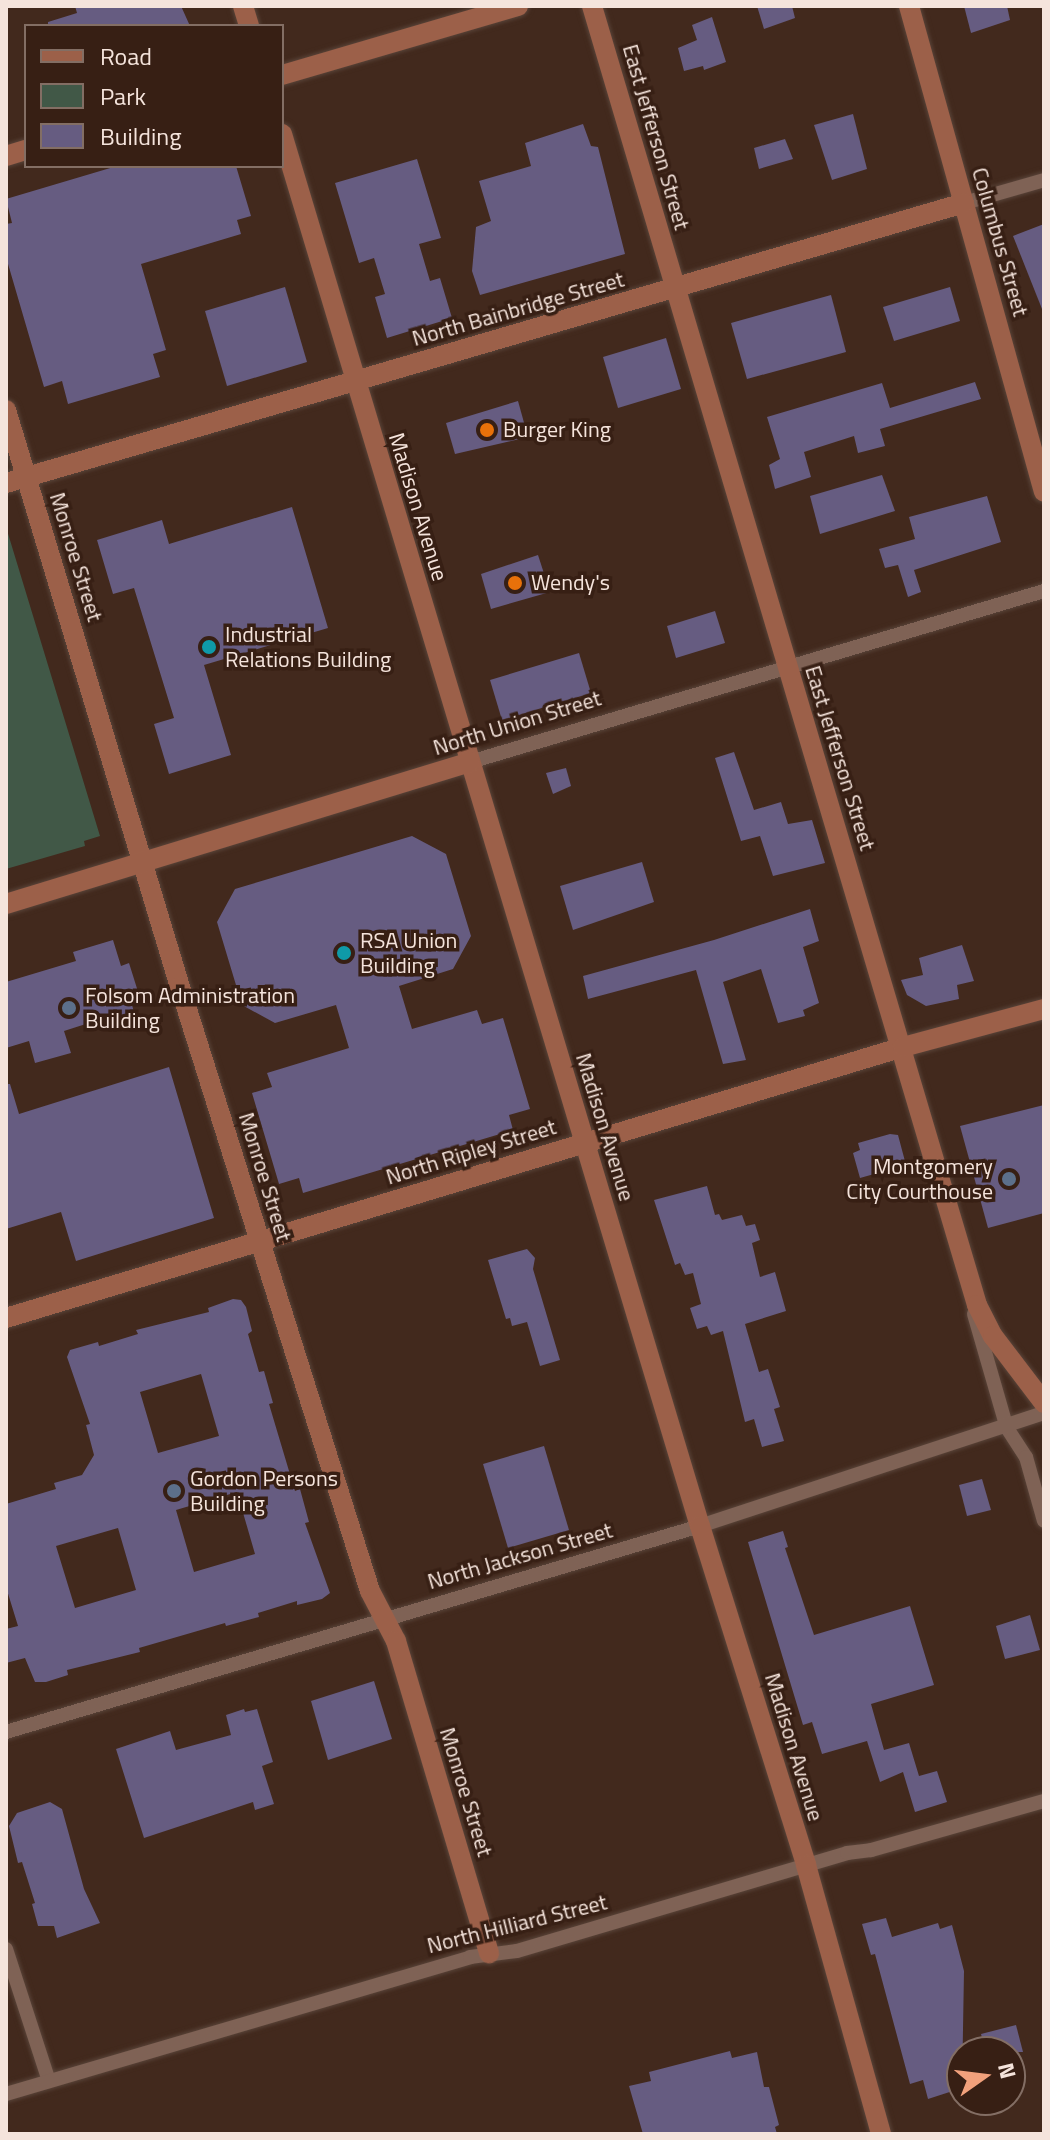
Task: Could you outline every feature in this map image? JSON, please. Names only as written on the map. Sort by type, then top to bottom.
[{"type":"main road","points":[[284,74],[518,6]]},
{"type":"main road","name":"East Jefferson Street","points":[[592,6],[903,1047],[960,1249]]},
{"type":"main road","name":"Columbus Street","points":[[909,6],[1044,492]]},
{"type":"main road","name":"Madison Avenue","points":[[284,141],[700,1526],[806,1865],[881,2134]]},
{"type":"main road","name":"North Bainbridge Street","points":[[6,483],[964,203]]},
{"type":"main road","name":"Monroe Street","points":[[6,410],[260,1243],[370,1591],[396,1641],[489,1953]]},
{"type":"main road","name":"North Union Street","points":[[6,904],[470,762]]},
{"type":"main road","name":"North Ripley Street","points":[[6,1318],[903,1047],[1044,1009]]},
{"type":"main road","points":[[960,1249],[977,1305],[993,1336],[1044,1403]]},
{"type":"street","name":"North Bainbridge Street","points":[[964,203],[1044,180]]},
{"type":"street","name":"North Union Street","points":[[470,762],[1044,591]]},
{"type":"street","name":"East Jefferson Street","points":[[960,1249],[969,1297],[1007,1428],[1026,1457],[1044,1521]]},
{"type":"street","name":"North Jackson Street","points":[[6,1732],[700,1526],[1007,1428],[1044,1413]]},
{"type":"street","name":"North Hilliard Street","points":[[6,2094],[489,1953],[517,1951],[806,1865],[1044,1801]]},
{"type":"street","points":[[6,1949],[49,2081]]},
{"type":"green space","points":[[6,527],[100,836],[84,841],[85,846],[6,869]]},
{"type":"building","points":[[75,6],[181,6],[189,24],[48,24],[77,13]]},
{"type":"building","points":[[757,6],[792,6],[795,18],[764,29]]},
{"type":"building","points":[[964,6],[1007,6],[1010,20],[971,33]]},
{"type":"building","points":[[712,17],[726,62],[704,70],[703,66],[684,71],[678,48],[697,40],[692,25]]},
{"type":"building","points":[[853,114],[867,169],[832,180],[814,125]]},
{"type":"building","points":[[583,124],[591,146],[598,147],[625,254],[480,295],[472,271],[476,227],[491,221],[479,181],[531,166],[525,143]]},
{"type":"building","points":[[785,139],[793,159],[759,169],[754,148]]},
{"type":"building","points":[[417,159],[441,238],[419,244],[430,281],[440,278],[452,318],[387,338],[375,297],[385,294],[374,258],[359,263],[335,183]]},
{"type":"building","points":[[110,168],[237,168],[251,216],[237,220],[241,234],[141,264],[166,350],[153,354],[160,377],[68,404],[62,381],[44,387],[6,257],[6,224],[12,223],[6,199]]},
{"type":"building","points":[[1044,224],[1044,314],[1013,236]]},
{"type":"building","points":[[285,287],[307,362],[227,386],[205,311]]},
{"type":"building","points":[[950,287],[960,321],[894,341],[883,307]]},
{"type":"building","points":[[831,295],[846,352],[747,379],[731,323]]},
{"type":"building","points":[[666,338],[681,389],[618,408],[603,357]]},
{"type":"building","points":[[975,382],[981,399],[880,429],[885,446],[858,453],[854,436],[804,452],[811,477],[775,489],[769,465],[780,459],[767,417],[882,383],[890,408]]},
{"type":"building","name":"Burger King","points":[[518,401],[528,437],[455,454],[446,423]]},
{"type":"building","points":[[882,475],[895,511],[820,534],[810,496]]},
{"type":"building","points":[[987,496],[1001,542],[914,570],[921,592],[908,597],[898,565],[885,568],[879,549],[915,539],[909,517]]},
{"type":"building","name":"Industrial Relations Building","points":[[292,507],[328,628],[204,665],[231,755],[169,774],[154,724],[174,718],[134,588],[113,594],[97,540],[162,520],[169,544]]},
{"type":"building","name":"Wendy's","points":[[538,555],[550,592],[491,609],[481,574]]},
{"type":"building","points":[[715,611],[725,643],[676,658],[667,626]]},
{"type":"building","points":[[579,653],[591,693],[502,720],[490,680]]},
{"type":"building","points":[[734,752],[754,810],[781,802],[788,824],[812,820],[825,863],[773,876],[760,836],[741,841],[715,758]]},
{"type":"building","points":[[566,768],[571,786],[553,794],[546,773]]},
{"type":"building","points":[[412,836],[446,854],[471,936],[453,969],[399,986],[412,1029],[477,1010],[482,1024],[503,1018],[530,1109],[509,1115],[513,1130],[303,1193],[299,1178],[279,1184],[252,1093],[272,1087],[267,1073],[349,1048],[336,1005],[275,1023],[242,1005],[217,922],[235,889]]},
{"type":"building","points":[[642,862],[654,902],[573,930],[560,886]]},
{"type":"building","points":[[810,909],[819,941],[803,947],[819,1003],[803,1010],[805,1016],[778,1023],[761,969],[723,982],[746,1060],[723,1064],[696,970],[588,999],[583,976],[714,940]]},
{"type":"building","name":"Folsom Administration Building","points":[[113,940],[121,966],[129,963],[140,998],[131,1001],[135,1016],[94,1029],[92,1022],[64,1031],[71,1053],[35,1063],[29,1041],[6,1048],[6,982],[76,961],[73,952]]},
{"type":"building","points":[[962,945],[974,981],[957,985],[959,999],[926,1006],[907,995],[901,980],[923,975],[919,958]]},
{"type":"building","points":[[169,1067],[214,1218],[76,1261],[61,1212],[6,1229],[6,1084],[10,1084],[19,1114]]},
{"type":"building","name":"Montgomery City Courthouse","points":[[1044,1105],[1044,1213],[988,1228],[960,1126]]},
{"type":"building","points":[[890,1134],[898,1135],[906,1165],[860,1178],[853,1153],[860,1150],[858,1143]]},
{"type":"building","points":[[707,1186],[715,1215],[719,1214],[722,1220],[742,1215],[746,1226],[755,1224],[760,1240],[752,1243],[760,1277],[775,1272],[786,1311],[745,1324],[759,1372],[768,1369],[780,1407],[774,1409],[784,1441],[762,1447],[754,1419],[745,1422],[723,1331],[711,1335],[707,1326],[697,1329],[690,1308],[701,1304],[693,1273],[685,1275],[680,1263],[675,1265],[654,1200]]},
{"type":"building","points":[[527,1249],[535,1258],[533,1269],[560,1360],[540,1366],[527,1322],[512,1326],[510,1318],[506,1319],[488,1260]]},
{"type":"building","name":"Gordon Persons Building","points":[[233,1299],[241,1300],[246,1307],[252,1331],[248,1334],[259,1372],[264,1371],[273,1403],[269,1404],[295,1491],[300,1489],[309,1522],[305,1523],[330,1593],[322,1599],[297,1605],[297,1601],[258,1613],[259,1617],[226,1626],[225,1623],[139,1648],[140,1652],[67,1670],[68,1675],[46,1682],[35,1682],[25,1658],[6,1663],[6,1629],[18,1626],[6,1587],[6,1504],[56,1489],[54,1483],[82,1475],[94,1455],[86,1425],[90,1424],[67,1357],[70,1350],[98,1342],[99,1346],[138,1334],[136,1330],[209,1312],[208,1308]],"holes":[[[201,1374],[219,1436],[158,1453],[140,1392]],[[237,1492],[255,1554],[194,1572],[176,1510]],[[118,1528],[136,1590],[75,1608],[56,1546]]]},
{"type":"building","points":[[544,1446],[569,1530],[508,1548],[483,1464]]},
{"type":"building","points":[[982,1479],[991,1510],[967,1516],[959,1485]]},
{"type":"building","points":[[783,1531],[788,1547],[785,1548],[814,1635],[910,1606],[934,1685],[871,1704],[884,1750],[909,1743],[919,1776],[937,1771],[947,1802],[915,1812],[903,1772],[880,1782],[867,1741],[822,1754],[812,1722],[803,1725],[748,1542]]},
{"type":"building","points":[[1030,1615],[1040,1650],[1005,1659],[996,1626]]},
{"type":"building","points":[[374,1681],[392,1739],[328,1760],[311,1701]]},
{"type":"building","points":[[244,1709],[245,1712],[257,1709],[273,1762],[262,1766],[274,1804],[255,1810],[253,1802],[144,1838],[116,1749],[170,1731],[176,1750],[231,1735],[226,1715]]},
{"type":"building","points":[[50,1802],[62,1809],[84,1889],[100,1923],[57,1938],[54,1926],[38,1926],[32,1904],[35,1903],[22,1862],[18,1863],[9,1826],[17,1813]]},
{"type":"building","points":[[886,1918],[892,1937],[938,1923],[940,1929],[952,1925],[964,1971],[963,2036],[946,2036],[946,2093],[928,2099],[923,2080],[910,2084],[875,1954],[871,1955],[862,1924]]},
{"type":"building","points":[[1016,2025],[1019,2036],[982,2036]]},
{"type":"building","points":[[730,2051],[732,2058],[757,2052],[764,2087],[769,2087],[779,2125],[775,2127],[777,2134],[643,2134],[629,2086],[651,2081],[649,2072]]},
{"type":"place","name":"Burger King","points":[[487,430]]},
{"type":"place","name":"Wendy's","points":[[515,583]]},
{"type":"place","name":"Industrial Relations Building","points":[[209,647]]},
{"type":"place","name":"RSA Union Building","points":[[344,953]]},
{"type":"place","name":"Folsom Administration Building","points":[[69,1008]]},
{"type":"place","name":"Montgomery City Courthouse","points":[[1009,1179]]},
{"type":"place","name":"Gordon Persons Building","points":[[174,1491]]}]
